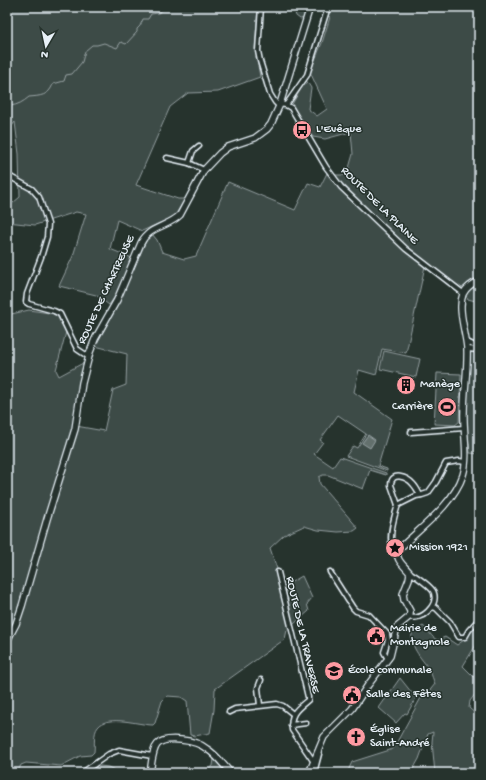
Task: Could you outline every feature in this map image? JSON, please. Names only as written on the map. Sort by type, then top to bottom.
[{"type":"main road","name":"ROUTE DE CHARTREUSE","points":[[7,641],[16,624],[22,606],[75,429],[82,383],[95,339],[117,300],[143,239],[152,230],[180,215],[204,170],[223,150],[255,138],[267,129],[274,120],[310,7]]},
{"type":"main road","points":[[309,773],[320,743],[328,732],[352,709],[388,659],[393,649],[397,627],[409,617],[410,611],[404,600],[403,594],[410,573],[400,562],[397,554],[399,549],[420,530],[455,492],[463,474],[465,462],[464,428],[467,342],[461,305],[464,293],[472,285],[479,281]]},
{"type":"main road","points":[[150,773],[152,756],[157,745],[165,739],[194,742],[208,749],[231,773]]},
{"type":"street","points":[[262,7],[258,56],[270,94],[277,104],[286,105],[307,74],[328,7]]},
{"type":"street","name":"ROUTE DE LA PLAINE","points":[[286,105],[291,108],[326,167],[341,187],[406,249],[464,293]]},
{"type":"street","points":[[189,163],[193,151],[199,146]]},
{"type":"street","points":[[167,158],[189,163],[204,170]]},
{"type":"street","points":[[7,175],[32,190],[39,197],[48,229],[41,257],[27,294],[26,302],[60,314],[77,348],[89,357]]},
{"type":"street","points":[[467,342],[479,349]]},
{"type":"street","points":[[467,349],[479,349]]},
{"type":"street","points":[[411,432],[464,428]]},
{"type":"street","points":[[398,505],[428,492],[436,482],[446,463],[459,461],[465,462]]},
{"type":"street","points":[[397,554],[392,549],[391,536],[398,505],[391,481],[394,477],[398,476],[408,479],[420,495]]},
{"type":"street","name":"ROUTE DE LA TRAVERSE","points":[[278,572],[308,697],[308,700],[293,714]]},
{"type":"street","points":[[330,572],[352,608],[356,611],[369,615],[387,634],[388,640],[384,652],[388,659]]},
{"type":"street","points":[[409,617],[414,618],[423,615],[432,607],[434,596],[434,591],[410,573]]},
{"type":"street","points":[[432,607],[436,608],[450,622],[459,637],[465,637],[479,619]]},
{"type":"street","points":[[260,705],[258,688],[261,680]]},
{"type":"street","points":[[229,712],[235,709],[260,705],[280,704],[293,714],[291,725],[292,730],[314,762]]},
{"type":"street","points":[[291,725],[306,723]]},
{"type":"street","points":[[314,773],[320,743]]},
{"type":"street","points":[[82,773],[109,754],[119,750],[152,756]]},
{"type":"shaded area","points":[[7,7],[258,7],[255,48],[260,77],[218,92],[188,93],[170,107],[136,185],[178,199],[185,199],[174,217],[142,231],[117,220],[110,249],[132,258],[114,298],[109,305],[96,295],[59,286],[73,256],[86,214],[76,212],[35,225],[7,222],[7,208],[20,197],[19,154],[15,122],[7,132]]},
{"type":"shaded area","points":[[293,7],[455,7],[479,12],[479,302],[468,299],[461,288],[408,248],[334,175],[347,175],[353,154],[351,132],[325,139],[313,137],[291,106],[306,80],[311,88],[308,109],[317,116],[327,109],[310,72],[322,43],[330,17],[317,9],[306,18],[300,19],[296,16]]},
{"type":"shaded area","points":[[327,173],[343,191],[400,246],[425,266],[406,353],[382,349],[376,375],[359,370],[354,392],[392,419],[378,466],[387,469],[387,471],[346,456],[353,446],[357,448],[366,434],[338,415],[320,440],[323,442],[314,454],[333,467],[340,457],[386,473],[386,475],[370,470],[363,489],[328,475],[319,477],[320,484],[358,528],[354,531],[338,532],[318,530],[304,526],[284,535],[270,548],[283,587],[302,576],[312,598],[307,604],[309,611],[287,630],[285,639],[215,689],[214,710],[210,733],[195,736],[190,735],[187,701],[181,697],[167,696],[162,701],[153,725],[124,721],[109,721],[103,723],[96,729],[94,752],[91,755],[80,756],[61,766],[26,763],[21,765],[18,771],[19,773],[7,773],[7,315],[29,310],[56,314],[66,332],[56,370],[59,376],[83,363],[76,426],[104,431],[113,390],[126,385],[127,354],[95,346],[113,314],[147,239],[152,234],[157,240],[162,252],[184,259],[196,256],[228,182],[295,210],[308,183],[320,187]]},
{"type":"shaded area","name":"Carrière","points":[[384,351],[420,359],[416,377],[380,369]]},
{"type":"shaded area","points":[[470,351],[479,353],[479,454],[470,453],[465,410],[467,355]]},
{"type":"shaded area","name":"Carrière","points":[[437,373],[461,374],[459,422],[455,425],[434,424]]},
{"type":"shaded area","points":[[368,435],[375,440],[370,448],[362,443]]},
{"type":"shaded area","points":[[479,624],[479,640],[463,666],[479,682],[476,693],[470,701],[469,708],[479,717],[479,773],[435,773],[432,742],[433,732],[428,734],[419,759],[411,773],[347,773],[352,762],[393,749],[422,696],[427,694],[435,684],[430,671],[415,649],[412,633],[423,626],[436,639],[438,640],[445,637],[457,645],[464,640]]},
{"type":"shaded area","points":[[400,678],[416,698],[407,714],[405,713],[396,723],[379,708]]},
{"type":"shaded area","points":[[214,759],[228,773],[204,773],[213,766]]},
{"type":"shaded area","points":[[100,766],[108,767],[121,773],[90,773],[95,768]]},
{"type":"waterway","points":[[7,109],[29,97],[44,95],[49,91],[53,84],[64,81],[66,75],[72,74],[82,62],[85,51],[92,45],[104,43],[117,48],[121,42],[126,44],[137,32],[137,29],[143,19],[148,19],[151,14],[158,13],[168,7]]},
{"type":"place","name":"L'Evêque","points":[[302,130]]},
{"type":"place","name":"Manège","points":[[406,385]]},
{"type":"place","name":"Carrière","points":[[447,407]]},
{"type":"place","name":"Mission 1921","points":[[395,548]]},
{"type":"place","name":"Mairie de Montagnole","points":[[376,636]]},
{"type":"place","name":"École communale","points":[[334,671]]},
{"type":"place","name":"Salle des Fêtes","points":[[352,695]]},
{"type":"place","name":"Église Saint-André","points":[[356,737]]}]
